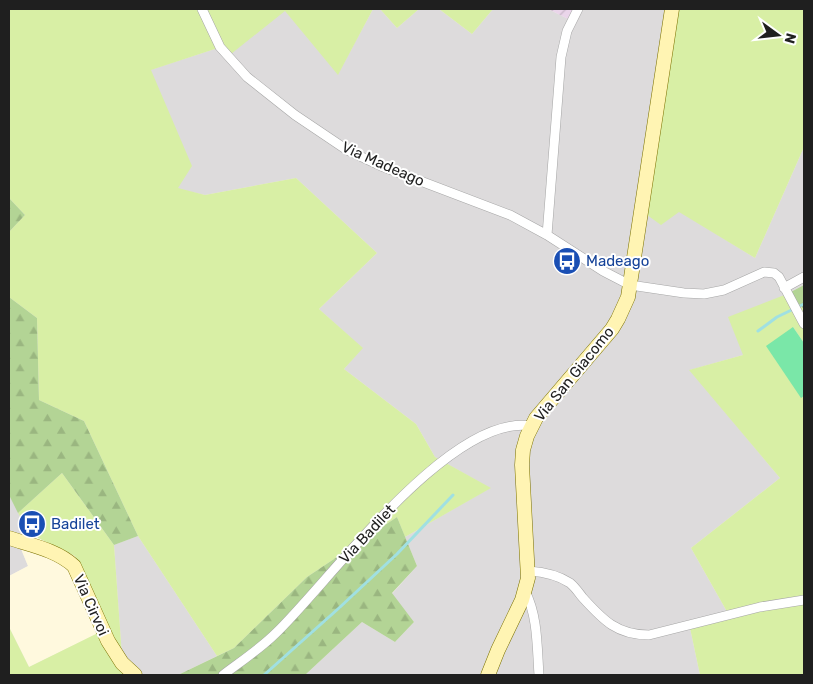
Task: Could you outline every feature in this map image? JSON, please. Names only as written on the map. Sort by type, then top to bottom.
[{"type":"street","points":[[547,235],[560,63],[567,31],[578,9]]},
{"type":"street","name":"Via San Giacomo","points":[[488,675],[525,591],[529,572],[522,456],[524,444],[531,426],[542,411],[612,329],[623,308],[630,285],[672,9]]},
{"type":"street","name":"Via Madeago","points":[[203,12],[220,47],[246,77],[295,115],[347,150],[381,166],[510,215],[547,235],[603,271],[630,285],[694,294],[714,293],[767,272],[777,275],[804,324]]},
{"type":"street","points":[[784,288],[804,277]]},
{"type":"street","name":"Via Badilet","points":[[223,675],[276,634],[382,516],[440,464],[480,437],[508,426],[531,426]]},
{"type":"street","name":"Via Cirvoi","points":[[9,538],[57,554],[74,566],[108,642],[122,663],[135,675]]},
{"type":"street","points":[[529,572],[545,572],[570,583],[606,622],[624,632],[636,635],[648,635],[760,607],[804,600]]},
{"type":"street","points":[[525,591],[529,599],[536,635],[539,675]]},
{"type":"shaded area","points":[[373,9],[380,9],[397,28],[419,9],[439,9],[472,34],[493,9],[548,9],[568,19],[575,9],[666,9],[679,211],[755,258],[804,147],[804,285],[787,294],[743,355],[690,370],[780,478],[691,548],[730,617],[690,628],[700,675],[305,675],[362,622],[395,642],[414,622],[392,594],[417,566],[405,537],[490,488],[435,457],[416,424],[344,369],[362,348],[319,309],[377,253],[296,178],[205,195],[178,189],[150,70],[224,46],[231,53],[285,10],[338,74]]},
{"type":"shaded area","points":[[548,9],[575,9],[568,19]]},
{"type":"shaded area","points":[[9,495],[32,535],[19,544],[28,566],[9,576]]},
{"type":"shaded area","points":[[32,535],[75,556],[107,629],[29,667],[9,627],[9,576],[28,566],[19,544]]},
{"type":"shaded area","points":[[138,536],[217,656],[178,675],[139,675],[122,657],[114,545]]},
{"type":"green space","points":[[9,9],[373,9],[338,75],[285,11],[231,54],[224,46],[151,70],[192,166],[178,188],[205,195],[296,178],[377,253],[319,309],[363,348],[344,369],[416,424],[435,457],[491,488],[405,537],[397,517],[307,577],[234,648],[217,656],[138,536],[84,421],[39,400],[37,318],[9,297],[9,232],[25,215],[9,198]]},
{"type":"green space","points":[[380,9],[419,9],[397,28]]},
{"type":"green space","points":[[439,9],[493,9],[472,34]]},
{"type":"green space","points":[[666,9],[804,9],[804,147],[755,258],[679,212],[661,225],[636,207]]},
{"type":"green space","points":[[9,198],[25,215],[9,232]]},
{"type":"green space","points":[[804,285],[804,309],[787,294]]},
{"type":"green space","points":[[787,294],[804,309],[804,343],[793,327],[802,397],[804,396],[804,675],[700,675],[690,628],[730,617],[691,548],[780,478],[689,370],[743,355],[728,317]]},
{"type":"green space","points":[[9,297],[37,318],[39,400],[84,421],[138,536],[114,545],[62,473],[18,513],[9,495]]},
{"type":"green space","points":[[793,327],[804,343],[804,396],[801,398],[766,346]]},
{"type":"green space","points":[[62,473],[114,545],[122,656],[139,675],[9,675],[9,627],[29,667],[106,629],[75,556],[32,535],[18,513]]},
{"type":"green space","points":[[397,517],[417,566],[392,593],[414,622],[395,642],[362,622],[305,675],[178,675],[234,648],[307,577]]},
{"type":"waterway","points":[[758,331],[777,317],[804,304]]},
{"type":"waterway","points":[[264,675],[397,554],[453,495]]},
{"type":"place","name":"Madeago","points":[[567,261]]},
{"type":"place","name":"Badilet","points":[[32,524]]}]
